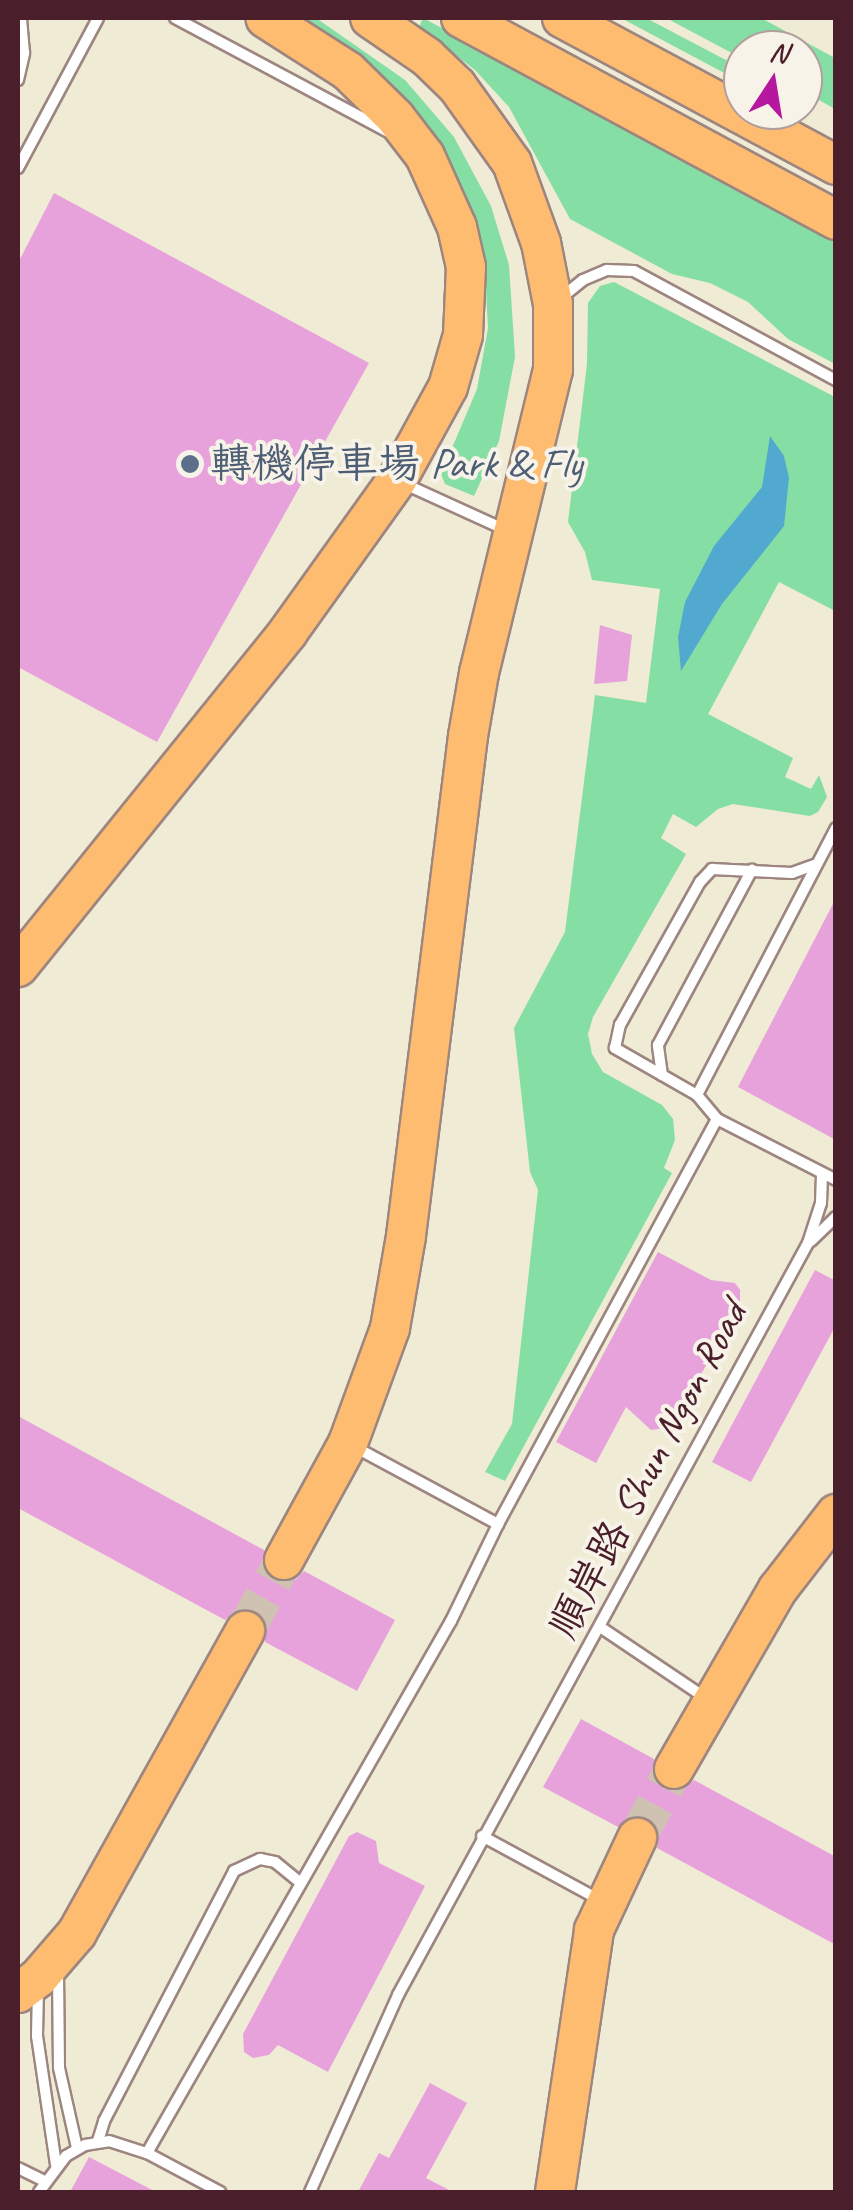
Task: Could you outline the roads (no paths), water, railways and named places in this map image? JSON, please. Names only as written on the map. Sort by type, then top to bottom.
[{"type":"highway","points":[[18,967],[288,632],[397,480],[448,387],[464,335],[466,267],[457,227],[424,156],[396,118],[348,71],[265,18]]},
{"type":"highway","points":[[284,1560],[348,1443],[378,1367],[399,1285],[468,736],[552,370],[553,304],[541,242],[524,191],[486,122],[427,57],[370,18]]},
{"type":"highway","points":[[462,18],[836,220]]},
{"type":"highway","points":[[562,18],[836,165]]},
{"type":"highway","points":[[674,1770],[778,1589],[836,1514]]},
{"type":"highway","points":[[38,1975],[104,1888],[245,1631]]},
{"type":"highway","points":[[555,2192],[588,1956],[604,1902],[637,1838]]},
{"type":"lane","points":[[18,80],[24,53],[21,18]]},
{"type":"lane","points":[[18,168],[98,18]]},
{"type":"lane","points":[[175,18],[424,156]]},
{"type":"lane","points":[[553,304],[583,280],[607,270],[634,271],[836,380]]},
{"type":"lane","points":[[397,480],[513,534]]},
{"type":"lane","points":[[697,1095],[836,828]]},
{"type":"lane","points":[[815,864],[792,874],[712,869],[700,882],[620,1025],[615,1048],[697,1095],[717,1119],[836,1180]]},
{"type":"lane","points":[[662,1075],[658,1045],[752,870]]},
{"type":"lane","points":[[147,2153],[450,1620],[717,1119]]},
{"type":"lane","name":"順岸路 Shun Ngon Road","points":[[310,2192],[398,1996],[808,1243],[821,1203],[822,1174]]},
{"type":"lane","points":[[808,1243],[836,1217]]},
{"type":"lane","points":[[348,1443],[498,1524]]},
{"type":"lane","points":[[600,1626],[711,1702]]},
{"type":"lane","points":[[482,1836],[604,1902]]},
{"type":"lane","points":[[98,2142],[104,2121],[234,1870],[260,1860],[275,1862],[301,1883]]},
{"type":"lane","points":[[38,1975],[77,2148]]},
{"type":"lane","points":[[38,1975],[38,2036],[56,2164]]},
{"type":"lane","points":[[39,2192],[56,2164],[77,2148],[98,2142],[123,2143],[220,2192]]},
{"type":"lane","points":[[18,2168],[45,2181]]},
{"type":"water","points":[[770,436],[784,456],[789,478],[784,526],[722,604],[681,671],[678,637],[685,602],[714,546],[762,487]]},
{"type":"tunnel","points":[[245,1631],[284,1560]]},
{"type":"tunnel","points":[[637,1838],[674,1769]]},
{"type":"place","name":"轉機停車場 Park & Fly","points":[[190,464]]}]
